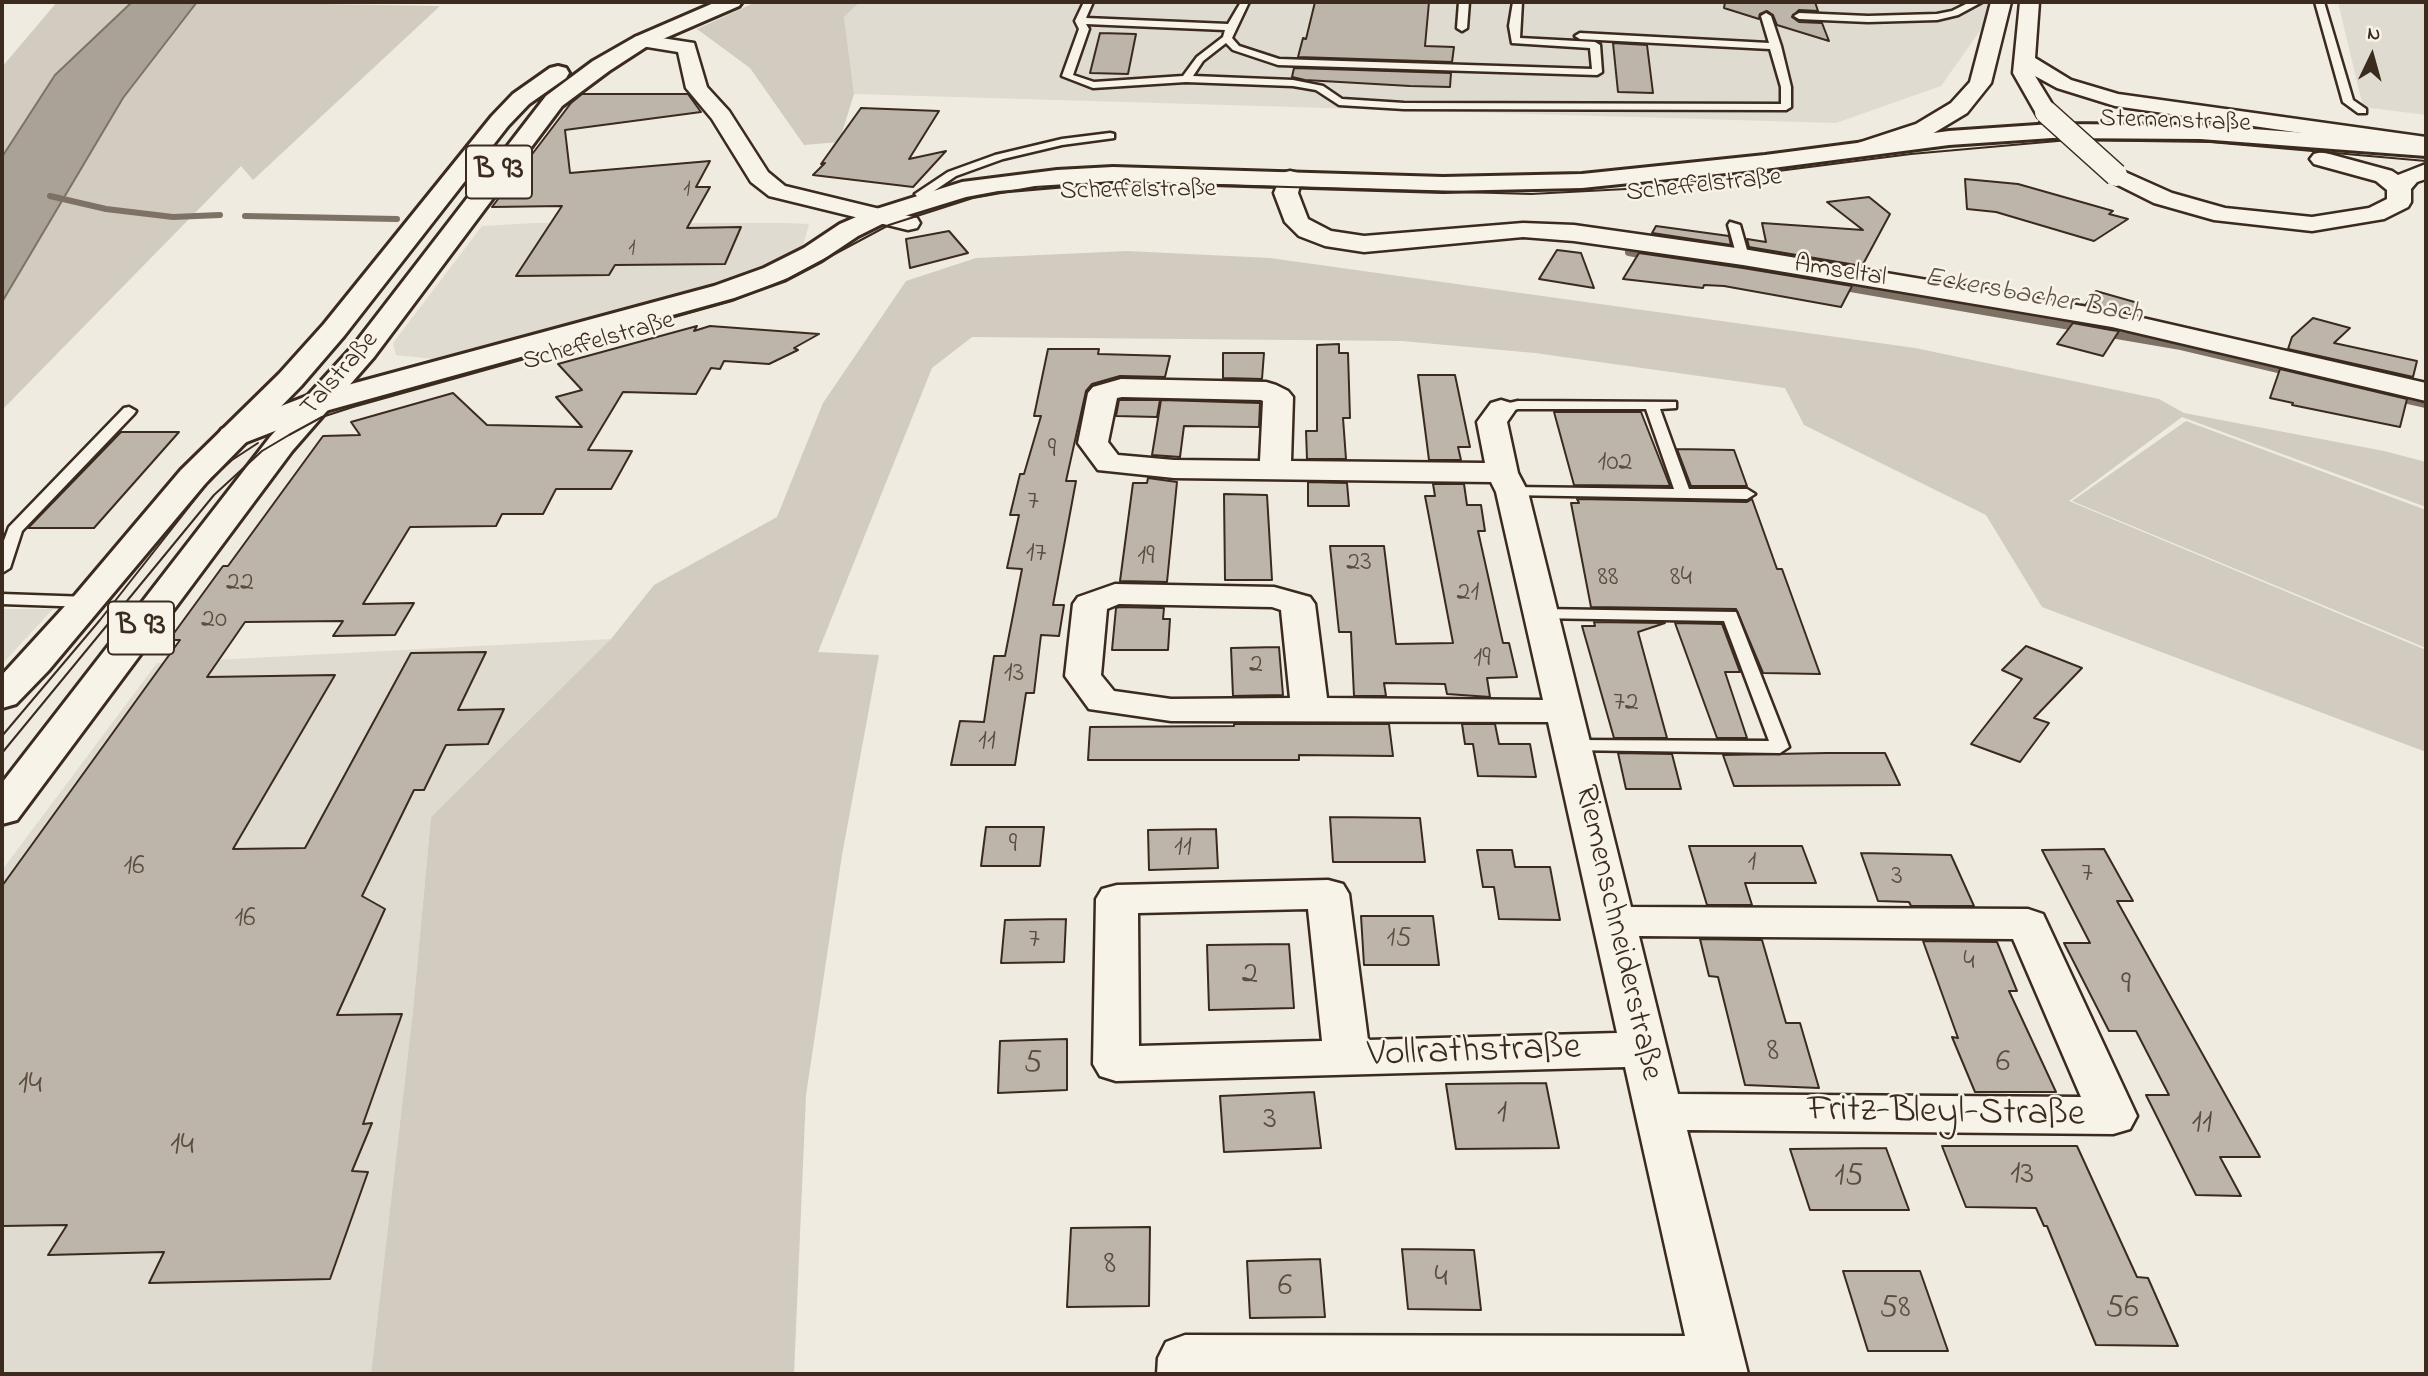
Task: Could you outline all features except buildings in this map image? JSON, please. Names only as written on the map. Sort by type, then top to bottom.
[{"type":"street","name":"Talstraße","points":[[2,811],[290,417],[334,330],[500,121],[521,99],[598,48],[702,2]]},
{"type":"street","name":"Talstraße","points":[[2,696],[36,663],[193,477],[233,436],[290,417],[364,351],[554,101],[601,66],[642,41],[732,2]]},
{"type":"street","name":"Scheffelstraße","points":[[1866,148],[1924,129],[1959,108],[1980,83],[2001,2]]},
{"type":"street","points":[[2029,2],[2023,73],[2046,112],[2116,175],[2163,198],[2223,215],[2285,223],[2324,223],[2375,214],[2399,202],[2399,188],[2409,177],[2426,169]]},
{"type":"street","points":[[642,41],[687,47],[698,88],[721,116],[759,177],[777,191],[879,216]]},
{"type":"street","name":"Sternenstraße","points":[[2023,60],[2064,84],[2115,100],[2426,146]]},
{"type":"street","name":"Sternenstraße","points":[[2008,134],[2200,132],[2426,146]]},
{"type":"street","name":"Scheffelstraße","points":[[290,417],[428,373],[724,292],[774,274],[813,254],[849,230],[879,216],[1065,190],[1115,187],[1582,181],[2008,134]]},
{"type":"street","name":"Sternenstraße","points":[[1921,160],[2036,151],[2117,150],[2322,159],[2426,169]]},
{"type":"street","points":[[2322,159],[2384,176],[2399,188]]},
{"type":"street","name":"Scheffelstraße","points":[[1288,186],[1457,201],[1532,201],[1655,195],[1921,160]]},
{"type":"street","name":"Amseltal","points":[[1288,186],[1297,222],[1308,231],[1325,238],[1364,244],[1523,230],[1574,233],[1743,257],[2112,319],[2426,392]]},
{"type":"street","name":"Scheffelstraße","points":[[290,417],[347,414],[747,301],[794,284],[917,212]]},
{"type":"street","points":[[364,351],[364,358],[372,365],[428,373]]},
{"type":"street","points":[[1275,470],[1278,397],[1266,391],[1121,388],[1103,393],[1093,443],[1110,463],[1174,469],[1275,470],[1507,482]]},
{"type":"street","name":"Riemenschneiderstraße","points":[[1501,409],[1492,422],[1719,1367]]},
{"type":"street","points":[[1310,709],[1298,604],[1274,597],[1115,594],[1090,604],[1083,676],[1102,701],[1171,710],[1310,709],[1567,728]]},
{"type":"street","name":"Vollrathstraße","points":[[1347,1058],[1328,894],[1117,899],[1116,1064],[1347,1058],[1644,1049]]},
{"type":"street","name":"Fritz-Bleyl-Straße","points":[[1613,921],[2028,924],[2113,1116],[1659,1112]]},
{"type":"street","points":[[1184,1374],[1185,1358],[1480,1367],[1719,1367]]},
{"type":"lane","points":[[1088,2],[1080,21],[1084,29],[1067,76],[1093,85],[1186,79],[1293,83],[1319,88],[1339,102],[1404,106],[1786,107],[1786,86],[1766,16]]},
{"type":"lane","points":[[1186,79],[1200,59],[1227,38],[1245,2]]},
{"type":"lane","points":[[1462,27],[1464,2]]},
{"type":"lane","points":[[1227,38],[1236,48],[1278,62],[1597,72],[1595,45],[1515,41],[1517,2]]},
{"type":"lane","points":[[1799,16],[1868,19],[1937,17],[1955,13],[1977,2]]},
{"type":"lane","points":[[2319,2],[2348,102],[2362,111]]},
{"type":"lane","points":[[1080,21],[1231,27]]},
{"type":"lane","points":[[1514,36],[1560,35],[1776,46]]},
{"type":"lane","name":"Scheffelstraße","points":[[917,212],[921,194],[952,174],[999,157],[1062,142],[1110,136]]},
{"type":"lane","points":[[1734,225],[1743,257]]},
{"type":"lane","name":"Riemenschneiderstraße","points":[[1501,409],[1518,405],[1671,405]]},
{"type":"lane","points":[[1652,406],[1683,494]]},
{"type":"lane","points":[[2,568],[15,530],[129,411]]},
{"type":"lane","points":[[1507,482],[1683,494],[1747,494]]},
{"type":"lane","points":[[2,599],[89,603]]},
{"type":"lane","points":[[1540,614],[1730,616],[1780,747],[1567,728]]},
{"type":"shaded area","points":[[57,2],[132,2],[55,75],[2,157],[2,67]]},
{"type":"shaded area","points":[[132,2],[197,2],[123,98],[2,302],[2,157],[55,75]]},
{"type":"shaded area","points":[[197,2],[440,6],[253,180],[241,166],[2,410],[2,302],[123,98]]},
{"type":"shaded area","points":[[756,2],[860,2],[844,17],[854,94],[839,142],[804,145],[750,68],[697,29]]},
{"type":"shaded area","points":[[860,2],[1992,2],[1982,28],[1941,86],[1836,123],[854,94],[844,17]]},
{"type":"shaded area","points":[[2338,2],[2426,2],[2426,115],[2363,107]]},
{"type":"shaded area","points":[[534,223],[809,224],[802,249],[763,272],[442,360],[396,355],[393,343],[482,226]]},
{"type":"shaded area","points":[[1127,251],[1270,258],[1915,348],[2159,399],[2184,413],[2384,451],[2426,462],[2426,507],[2182,417],[2069,501],[2426,650],[2426,752],[2042,607],[1986,515],[1804,425],[1785,388],[1535,353],[1402,341],[972,337],[932,368],[818,652],[879,655],[842,855],[806,1095],[794,1374],[371,1374],[413,1010],[431,817],[611,639],[654,585],[777,517],[823,403],[906,281],[976,258]]},
{"type":"shaded area","points":[[2186,421],[2426,510],[2426,648],[2072,501]]},
{"type":"shaded area","points":[[2,609],[53,609],[2,664]]},
{"type":"shaded area","points":[[611,639],[431,817],[413,1010],[371,1374],[2,1374],[2,870],[157,663]]},
{"type":"waterway","name":"Eckersbacher Bach","points":[[50,196],[106,209],[173,217],[220,215]]},
{"type":"waterway","name":"Eckersbacher Bach","points":[[245,216],[397,219]]},
{"type":"waterway","name":"Eckersbacher Bach","points":[[1629,252],[1650,256]]},
{"type":"waterway","name":"Eckersbacher Bach","points":[[1839,286],[2082,328]]},
{"type":"waterway","name":"Eckersbacher Bach","points":[[2105,333],[2181,346],[2291,372]]},
{"type":"waterway","name":"Eckersbacher Bach","points":[[2395,397],[2426,404]]},
{"type":"tram line","points":[[2,753],[214,495],[262,451],[289,435],[322,417],[353,407],[732,301],[788,279],[889,225],[973,198],[1035,187],[1115,182],[1531,194],[1645,188],[1911,154],[2069,140],[2210,142],[2426,161]]},
{"type":"tram line","points":[[2,736],[100,620],[211,479],[232,460],[258,443]]}]
